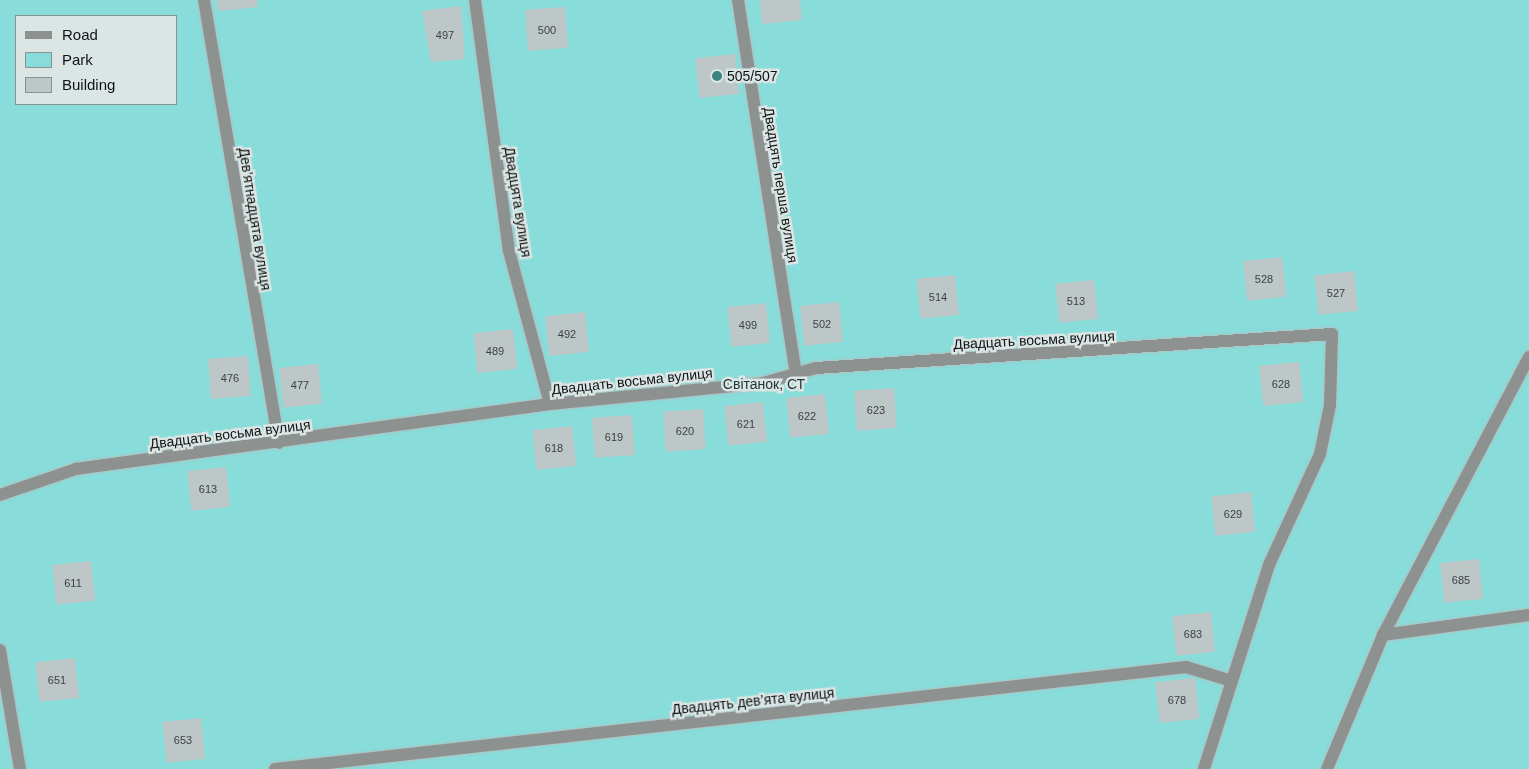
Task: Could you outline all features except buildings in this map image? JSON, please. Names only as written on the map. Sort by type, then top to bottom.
[{"type":"street","name":"Дев’ятнадцята вулиця","points":[[204,0],[280,443]]},
{"type":"street","name":"Двадцята вулиця","points":[[475,0],[509,251],[550,404]]},
{"type":"street","name":"Двадцять перша вулиця","points":[[738,0],[796,374]]},
{"type":"street","name":"Двадцать восьма вулиця","points":[[0,494],[76,469],[280,443],[550,404],[763,383],[816,368],[1332,334],[1330,405],[1320,454],[1269,565],[1232,681]]},
{"type":"street","points":[[1327,769],[1383,634],[1529,357]]},
{"type":"street","points":[[1383,634],[1529,615]]},
{"type":"street","points":[[0,650],[20,769]]},
{"type":"street","name":"Двадцять дев’ята вулиця","points":[[275,769],[1186,667],[1232,681]]},
{"type":"street","points":[[1204,769],[1232,681]]},
{"type":"green space","name":"Світанок, СТ","points":[[0,0],[1529,0],[1529,769],[0,769]]},
{"type":"place","name":"505/507","points":[[717,76]]}]
